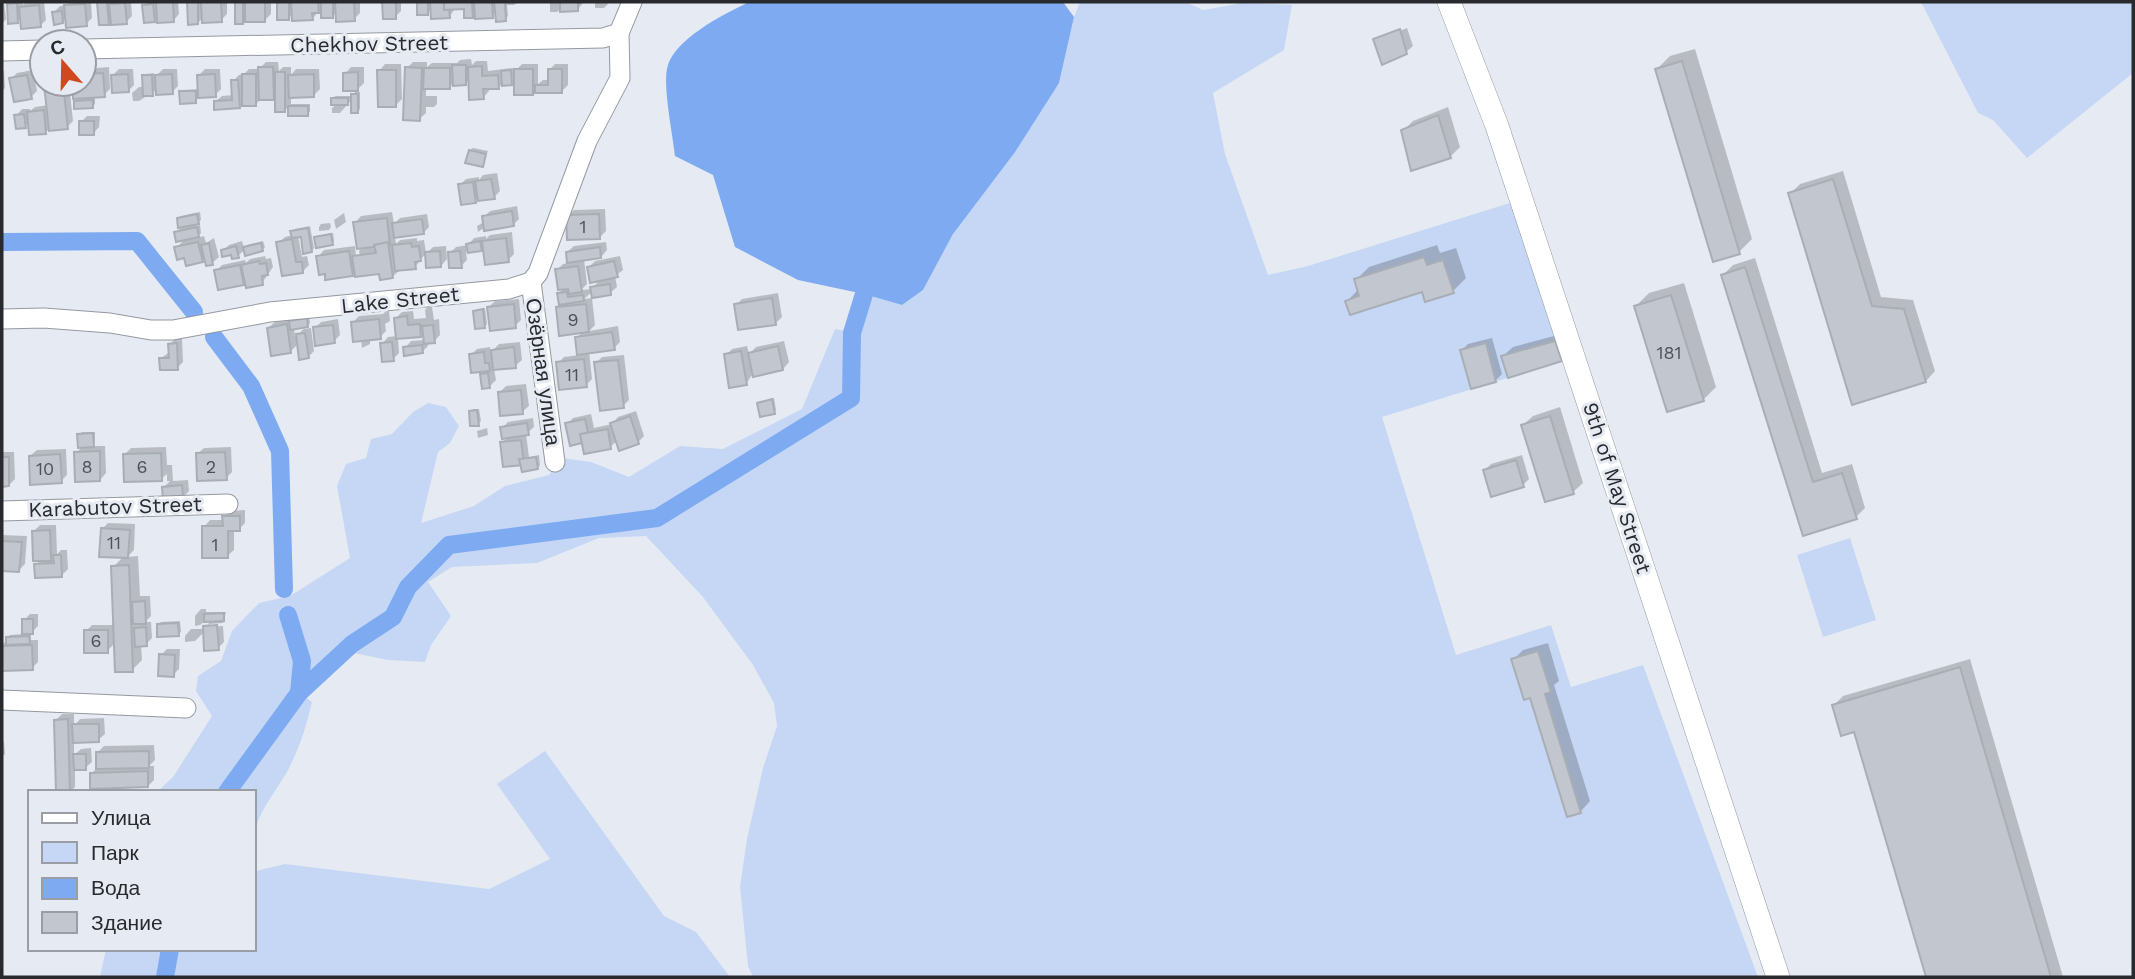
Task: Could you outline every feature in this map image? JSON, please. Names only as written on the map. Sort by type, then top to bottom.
[{"type":"street","points":[[531,282],[538,273],[587,141],[621,78],[619,33],[632,2]]},
{"type":"street","name":"9th of May Street","points":[[1449,2],[1500,136],[1777,977]]},
{"type":"street","name":"Chekhov Street","points":[[98,50],[500,42],[603,38],[619,33]]},
{"type":"street","points":[[2,51],[28,50]]},
{"type":"street","name":"Lake Street","points":[[2,319],[44,318],[173,330],[270,312],[509,289],[531,282]]},
{"type":"street","name":"Озёрная улица","points":[[531,282],[555,463]]},
{"type":"street","name":"Karabutov Street","points":[[2,511],[228,504]]},
{"type":"street","points":[[2,700],[186,708]]},
{"type":"green space","points":[[1080,2],[1186,2],[1203,10],[1243,3],[1292,5],[1284,50],[1213,93],[1225,154],[1268,275],[1308,266],[1513,202],[1562,361],[1382,417],[1456,655],[1551,625],[1571,687],[1643,665],[1758,977],[753,977],[748,966],[740,887],[747,839],[763,768],[777,726],[774,703],[753,665],[703,597],[646,536],[599,538],[537,563],[452,567],[428,582],[451,616],[431,645],[425,662],[388,660],[344,651],[300,693],[312,702],[303,733],[295,756],[256,826],[256,790],[159,790],[173,777],[212,716],[196,691],[198,676],[221,661],[232,631],[259,603],[290,596],[350,558],[337,486],[346,464],[366,458],[371,439],[392,434],[413,412],[428,403],[446,407],[459,426],[450,443],[438,452],[421,523],[474,506],[505,486],[549,475],[562,458],[591,462],[629,477],[680,446],[723,449],[802,409],[835,329],[852,332],[864,294],[902,305],[923,290],[953,234],[1059,83]]},
{"type":"green space","points":[[1921,2],[2133,2],[2133,73],[2027,158],[1993,120],[1978,113]]},
{"type":"green space","points":[[1850,538],[1876,620],[1823,637],[1797,555]]},
{"type":"green space","points":[[545,751],[664,916],[696,932],[730,977],[100,977],[106,951],[256,951],[256,871],[285,864],[489,889],[550,859],[497,784]]},
{"type":"water","points":[[749,2],[1063,2],[1074,17],[1059,83],[1015,152],[953,234],[923,290],[902,305],[798,280],[735,247],[713,175],[675,156],[666,88],[667,69],[671,58],[678,48],[700,29]]},
{"type":"building","points":[[97,2],[107,2],[109,25],[99,25]]},
{"type":"building","points":[[156,2],[173,2],[174,22],[157,23]]},
{"type":"building","points":[[187,2],[198,2],[198,24],[188,25]]},
{"type":"building","points":[[201,2],[221,2],[222,22],[202,23]]},
{"type":"building","points":[[235,2],[243,2],[243,24],[235,24]]},
{"type":"building","points":[[245,2],[265,2],[265,22],[245,22]]},
{"type":"building","points":[[277,2],[289,2],[289,20],[277,20]]},
{"type":"building","points":[[291,2],[318,2],[319,13],[312,13],[313,20],[292,21]]},
{"type":"building","points":[[321,2],[333,2],[333,18],[321,18]]},
{"type":"building","points":[[335,2],[354,2],[355,21],[336,22]]},
{"type":"building","points":[[382,2],[396,2],[396,19],[383,19]]},
{"type":"building","points":[[417,2],[428,2],[428,15],[417,15]]},
{"type":"building","points":[[430,2],[453,2],[453,6],[449,7],[450,18],[431,19]]},
{"type":"building","points":[[444,2],[472,2],[473,18],[464,18],[464,9],[444,10]]},
{"type":"building","points":[[474,2],[492,2],[493,18],[475,19]]},
{"type":"building","points":[[494,2],[505,2],[506,21],[496,22]]},
{"type":"building","points":[[560,2],[578,2],[578,11],[560,12]]},
{"type":"building","points":[[17,3],[18,23],[8,24],[7,4]]},
{"type":"building","points":[[125,3],[127,24],[111,25],[109,4]]},
{"type":"building","points":[[85,4],[87,26],[66,28],[64,5]]},
{"type":"building","points":[[153,4],[155,22],[144,23],[142,5]]},
{"type":"building","points":[[39,5],[41,27],[21,29],[19,7]]},
{"type":"building","points":[[62,11],[63,23],[54,25],[52,12]]},
{"type":"building","points":[[1400,29],[1407,54],[1382,65],[1373,39]]},
{"type":"building","points":[[1682,61],[1740,254],[1713,262],[1655,69]]},
{"type":"building","points":[[452,65],[466,65],[466,85],[453,86]]},
{"type":"building","points":[[482,66],[482,76],[498,75],[499,89],[483,89],[484,99],[469,100],[468,67]]},
{"type":"building","points":[[258,67],[273,67],[274,100],[259,100]]},
{"type":"building","points":[[405,67],[422,68],[420,121],[403,120]]},
{"type":"building","points":[[424,68],[450,68],[450,89],[423,89]]},
{"type":"building","points":[[514,69],[533,69],[533,95],[514,95]]},
{"type":"building","points":[[548,69],[562,69],[562,93],[535,93],[535,85],[548,85]]},
{"type":"building","points":[[377,70],[396,70],[396,107],[378,107]]},
{"type":"building","points":[[511,70],[512,85],[502,86],[501,71]]},
{"type":"building","points":[[275,72],[285,72],[285,112],[275,112]]},
{"type":"building","points":[[358,72],[358,91],[343,91],[343,73]]},
{"type":"building","points":[[98,73],[103,73],[105,97],[98,97]]},
{"type":"building","points":[[128,74],[129,92],[112,93],[111,75]]},
{"type":"building","points":[[172,74],[173,94],[156,95],[155,75]]},
{"type":"building","points":[[215,74],[216,97],[198,98],[197,75]]},
{"type":"building","points":[[242,74],[256,74],[256,106],[242,106]]},
{"type":"building","points":[[314,74],[314,97],[289,98],[288,75]]},
{"type":"building","points":[[27,75],[28,98],[32,99],[14,102],[9,78]]},
{"type":"building","points":[[142,75],[152,75],[153,96],[143,96]]},
{"type":"building","points":[[231,80],[238,80],[240,108],[214,110],[214,101],[232,100]]},
{"type":"building","points":[[179,91],[196,91],[196,103],[180,104]]},
{"type":"building","points":[[351,94],[358,94],[358,113],[351,113]]},
{"type":"building","points":[[45,98],[65,98],[68,129],[49,131]]},
{"type":"building","points":[[331,98],[348,98],[348,105],[331,105]]},
{"type":"building","points":[[93,100],[93,108],[74,109],[74,101]]},
{"type":"building","points":[[288,106],[308,106],[308,116],[288,116]]},
{"type":"building","points":[[44,110],[46,134],[29,135],[27,112]]},
{"type":"building","points":[[24,114],[26,128],[16,129],[14,115]]},
{"type":"building","points":[[1438,115],[1451,158],[1411,171],[1401,130]]},
{"type":"building","points":[[79,121],[94,121],[94,135],[79,135]]},
{"type":"building","points":[[469,150],[486,154],[483,167],[465,163]]},
{"type":"building","points":[[491,179],[495,199],[478,201],[475,181]]},
{"type":"building","points":[[1833,179],[1872,306],[1904,309],[1926,382],[1852,405],[1788,193]]},
{"type":"building","points":[[473,182],[476,203],[461,205],[458,184]]},
{"type":"building","points":[[512,211],[514,226],[484,231],[482,216]]},
{"type":"building","points":[[197,214],[199,224],[178,228],[177,218]]},
{"type":"building","points":[[599,214],[600,239],[567,240],[566,215]]},
{"type":"building","points":[[387,218],[390,245],[357,249],[353,222]]},
{"type":"building","points":[[422,219],[424,234],[394,238],[392,223]]},
{"type":"building","points":[[197,227],[199,237],[176,242],[174,232]]},
{"type":"building","points":[[308,228],[312,252],[303,254],[301,237],[292,238],[290,231]]},
{"type":"building","points":[[331,234],[333,245],[316,248],[314,237]]},
{"type":"building","points":[[506,238],[509,262],[485,265],[482,241]]},
{"type":"building","points":[[292,239],[296,262],[302,262],[303,273],[282,276],[276,242]]},
{"type":"building","points":[[480,241],[482,251],[468,253],[466,244]]},
{"type":"building","points":[[198,242],[203,262],[186,266],[184,258],[177,260],[174,247]]},
{"type":"building","points":[[388,242],[393,278],[380,280],[379,274],[355,277],[352,256],[376,253],[374,245]]},
{"type":"building","points":[[209,243],[213,265],[206,266],[201,245]]},
{"type":"building","points":[[261,243],[263,251],[245,256],[243,247]]},
{"type":"building","points":[[411,243],[412,247],[419,246],[421,261],[415,262],[416,269],[395,271],[392,245]]},
{"type":"building","points":[[236,246],[239,258],[232,259],[231,255],[222,257],[221,250]]},
{"type":"building","points":[[600,247],[601,258],[567,263],[566,252]]},
{"type":"building","points":[[349,251],[353,276],[325,280],[325,274],[319,275],[316,256]]},
{"type":"building","points":[[440,251],[441,267],[426,268],[425,252]]},
{"type":"building","points":[[460,251],[462,268],[449,268],[448,252]]},
{"type":"building","points":[[1424,257],[1427,265],[1443,260],[1454,293],[1425,302],[1422,292],[1350,315],[1345,301],[1359,296],[1354,279]]},
{"type":"building","points":[[259,261],[260,264],[266,263],[268,275],[262,276],[263,285],[246,288],[241,265]]},
{"type":"building","points":[[614,261],[618,277],[590,283],[587,267]]},
{"type":"building","points":[[240,265],[244,285],[218,290],[214,270]]},
{"type":"building","points":[[578,266],[582,292],[569,294],[568,289],[558,290],[555,269]]},
{"type":"building","points":[[1745,267],[1813,482],[1842,473],[1857,519],[1803,536],[1721,275]]},
{"type":"building","points":[[610,284],[611,295],[592,298],[590,287]]},
{"type":"building","points":[[567,292],[568,297],[583,295],[584,301],[559,305],[557,293]]},
{"type":"building","points":[[1671,295],[1704,401],[1667,412],[1634,306]]},
{"type":"building","points":[[772,298],[776,325],[738,330],[734,304]]},
{"type":"building","points":[[514,304],[516,328],[490,331],[487,307]]},
{"type":"building","points":[[586,304],[589,332],[559,336],[556,307]]},
{"type":"building","points":[[483,309],[485,328],[475,329],[473,311]]},
{"type":"building","points":[[407,316],[408,325],[420,324],[421,337],[396,339],[394,318]]},
{"type":"building","points":[[307,318],[308,327],[290,330],[289,321]]},
{"type":"building","points":[[379,319],[381,339],[353,342],[351,322]]},
{"type":"building","points":[[287,324],[291,353],[271,356],[267,328]]},
{"type":"building","points":[[333,325],[335,343],[315,346],[313,327]]},
{"type":"building","points":[[433,325],[435,343],[424,344],[422,326]]},
{"type":"building","points":[[612,332],[615,350],[577,355],[575,337]]},
{"type":"building","points":[[305,333],[309,358],[299,360],[296,334]]},
{"type":"building","points":[[1555,341],[1562,361],[1508,378],[1501,356]]},
{"type":"building","points":[[392,342],[394,361],[382,362],[380,343]]},
{"type":"building","points":[[177,343],[178,370],[160,370],[159,358],[169,358],[168,344]]},
{"type":"building","points":[[1486,343],[1496,382],[1471,389],[1460,350]]},
{"type":"building","points":[[422,345],[423,353],[404,356],[403,347]]},
{"type":"building","points":[[778,346],[783,370],[753,377],[748,353]]},
{"type":"building","points":[[514,347],[516,368],[493,370],[491,350]]},
{"type":"building","points":[[741,351],[747,385],[729,388],[724,354]]},
{"type":"building","points":[[484,352],[485,363],[489,363],[490,371],[471,373],[469,354]]},
{"type":"building","points":[[584,359],[587,387],[559,390],[556,362]]},
{"type":"building","points":[[618,360],[624,408],[600,411],[594,362]]},
{"type":"building","points":[[488,373],[490,388],[482,389],[480,374]]},
{"type":"building","points":[[521,390],[523,414],[500,416],[498,392]]},
{"type":"building","points":[[772,399],[775,414],[760,417],[757,403]]},
{"type":"building","points":[[477,410],[479,426],[470,426],[469,411]]},
{"type":"building","points":[[630,416],[639,444],[619,451],[610,423]]},
{"type":"building","points":[[1550,416],[1574,494],[1545,502],[1521,425]]},
{"type":"building","points":[[585,419],[590,441],[570,446],[565,423]]},
{"type":"building","points":[[527,423],[529,435],[502,439],[500,427]]},
{"type":"building","points":[[608,429],[611,449],[584,454],[580,434]]},
{"type":"building","points":[[93,433],[94,447],[78,448],[77,434]]},
{"type":"building","points":[[521,440],[524,465],[503,467],[500,442]]},
{"type":"building","points":[[100,451],[100,481],[75,482],[74,452]]},
{"type":"building","points":[[225,452],[227,480],[197,481],[196,453]]},
{"type":"building","points":[[161,453],[162,481],[124,482],[123,454]]},
{"type":"building","points":[[60,454],[62,483],[30,485],[29,456]]},
{"type":"building","points":[[2,457],[9,457],[9,486],[2,487]]},
{"type":"building","points":[[536,457],[538,469],[522,472],[519,459]]},
{"type":"building","points":[[1516,460],[1524,487],[1491,497],[1483,470]]},
{"type":"building","points":[[182,485],[183,498],[163,500],[162,487]]},
{"type":"building","points":[[222,516],[240,516],[240,531],[228,531],[228,558],[202,558],[202,526],[223,526]]},
{"type":"building","points":[[101,528],[130,530],[128,558],[99,557]]},
{"type":"building","points":[[50,530],[51,561],[33,561],[32,531]]},
{"type":"building","points":[[2,541],[22,542],[19,572],[2,571]]},
{"type":"building","points":[[53,555],[61,555],[62,577],[35,578],[34,564],[54,563]]},
{"type":"building","points":[[129,565],[133,672],[115,672],[111,566]]},
{"type":"building","points":[[145,601],[146,624],[133,624],[132,602]]},
{"type":"building","points":[[224,613],[224,621],[204,622],[204,614]]},
{"type":"building","points":[[22,619],[33,619],[33,634],[22,634]]},
{"type":"building","points":[[178,623],[179,636],[157,637],[157,624]]},
{"type":"building","points":[[217,625],[219,650],[204,651],[203,626]]},
{"type":"building","points":[[146,627],[147,646],[135,647],[134,628]]},
{"type":"building","points":[[84,630],[108,630],[108,653],[84,653]]},
{"type":"building","points":[[29,636],[30,644],[6,645],[6,637]]},
{"type":"building","points":[[32,645],[33,670],[2,671],[2,646]]},
{"type":"building","points":[[1538,651],[1551,692],[1545,694],[1581,813],[1567,817],[1530,698],[1524,700],[1511,659]]},
{"type":"building","points":[[159,654],[175,655],[174,677],[158,676]]},
{"type":"building","points":[[1960,667],[2051,977],[1926,977],[1854,732],[1841,736],[1832,705]]},
{"type":"building","points":[[68,719],[70,790],[56,790],[54,720]]},
{"type":"building","points":[[72,724],[99,724],[99,742],[73,743]]},
{"type":"building","points":[[149,751],[149,768],[96,769],[96,752]]},
{"type":"building","points":[[73,754],[86,754],[86,770],[74,770]]},
{"type":"building","points":[[148,771],[148,787],[90,789],[90,773]]},
{"type":"waterway","points":[[2,242],[137,241],[194,312]]},
{"type":"waterway","points":[[228,790],[299,693],[352,644],[393,617],[408,587],[449,545],[657,518],[851,398],[852,333],[864,294]]},
{"type":"waterway","points":[[214,337],[251,386],[280,451],[284,589]]},
{"type":"waterway","points":[[288,615],[302,661],[299,693]]},
{"type":"waterway","points":[[165,977],[170,951]]}]
